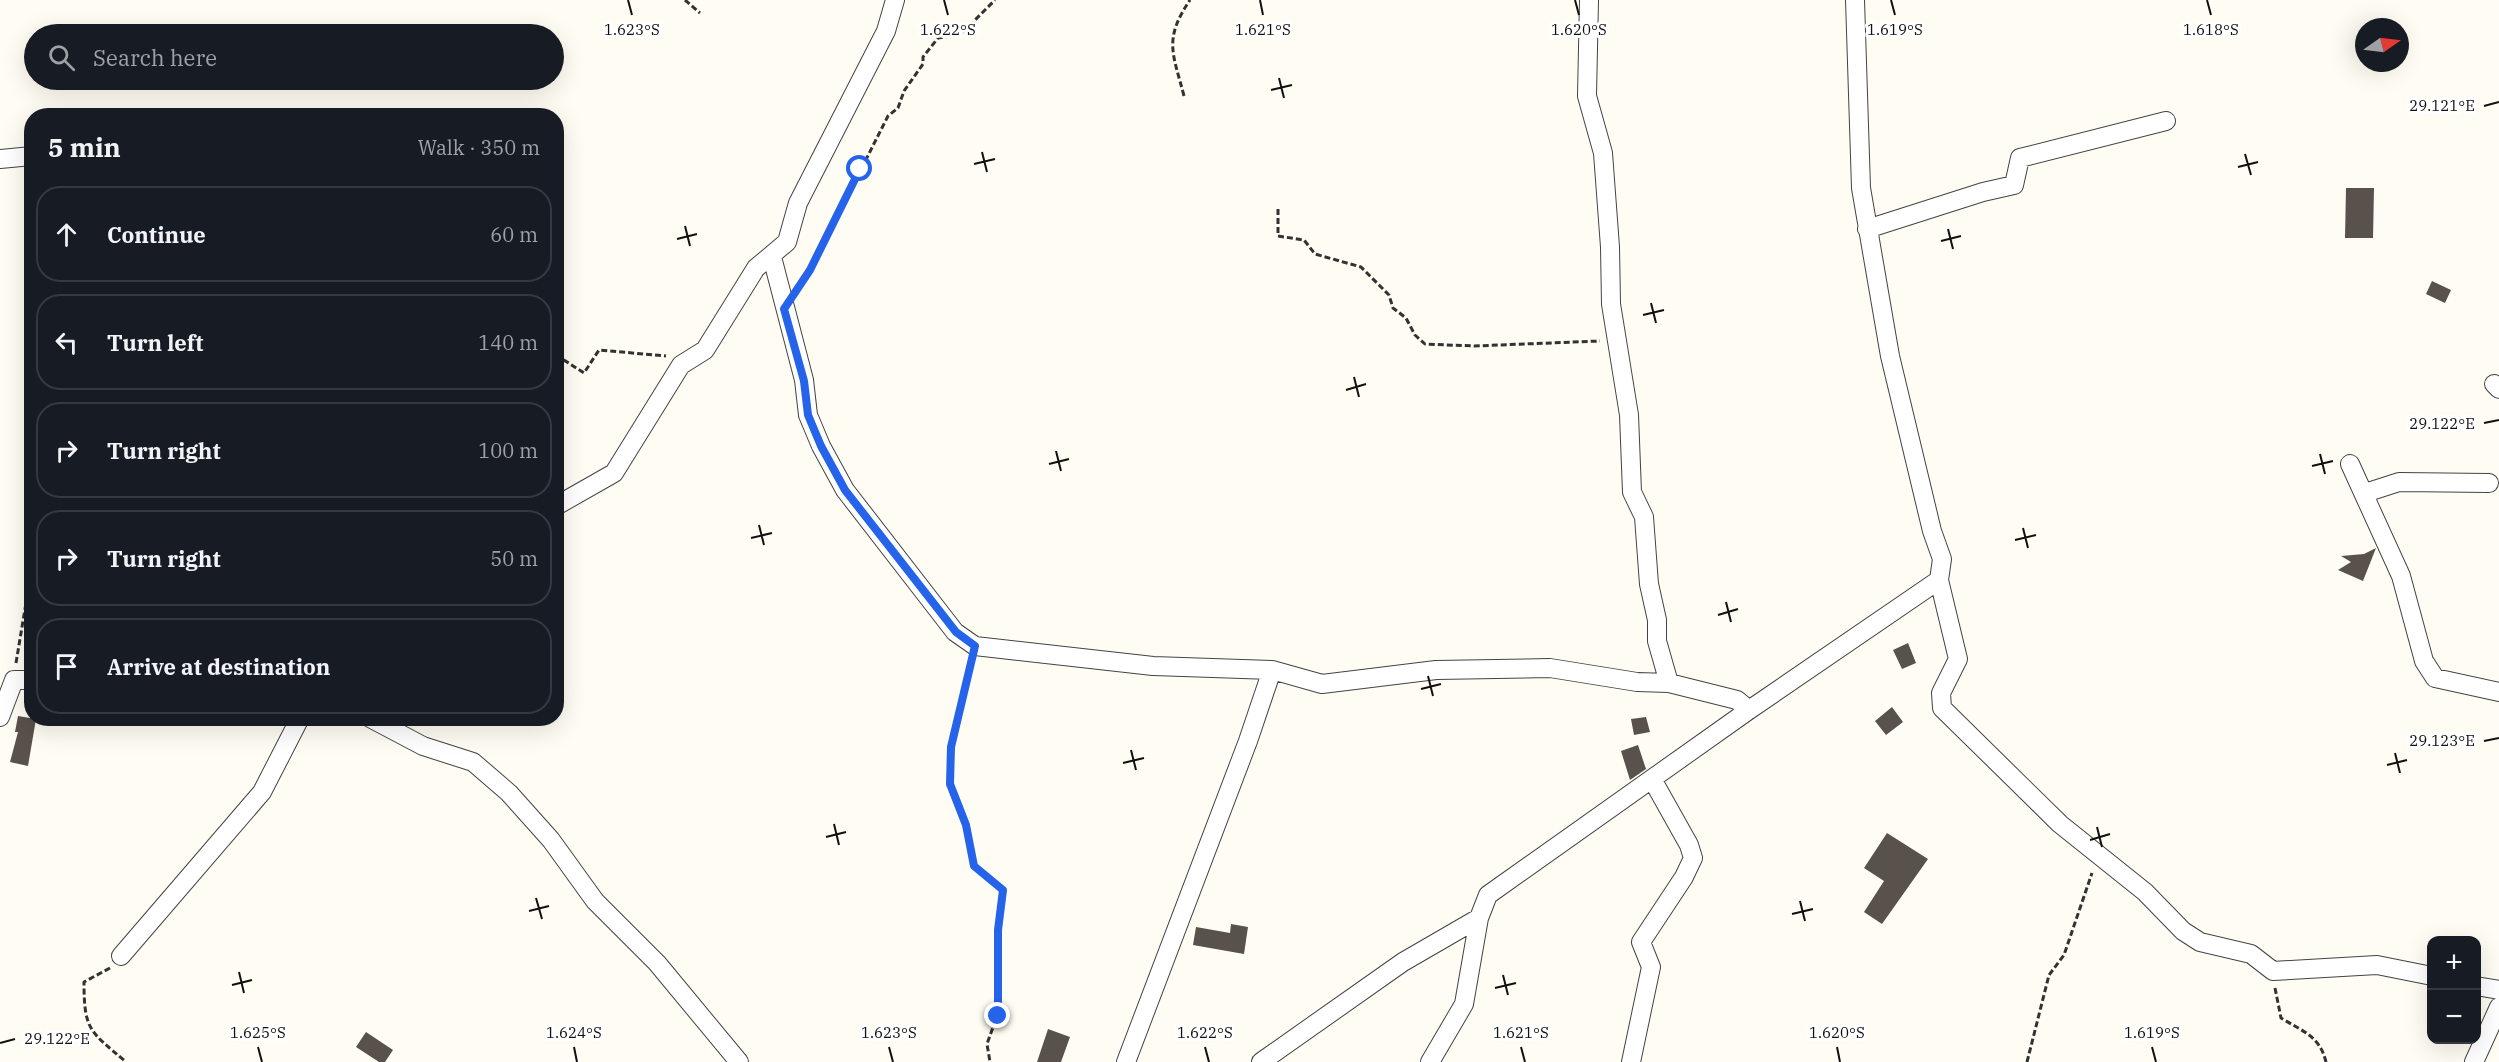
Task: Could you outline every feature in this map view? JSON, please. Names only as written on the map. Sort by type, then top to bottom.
[{"type":"street","points":[[564,501],[614,473],[681,366],[705,350],[756,268],[787,242],[798,202],[886,31],[895,0]]},
{"type":"street","points":[[1589,0],[1587,96],[1603,153],[1610,247],[1611,304],[1629,415],[1632,492],[1644,517],[1648,584],[1657,620],[1657,641],[1669,683]]},
{"type":"street","points":[[1855,0],[1861,188],[1890,356],[1932,531],[1942,559],[1939,580],[1958,659],[1941,693],[1942,708],[2060,824],[2145,892],[2183,931],[2200,942],[2251,954],[2273,971],[2377,965],[2427,975]]},
{"type":"street","points":[[1868,229],[1983,192],[2014,186],[2020,158],[2166,121]]},
{"type":"street","points":[[0,159],[24,157]]},
{"type":"street","points":[[772,256],[804,381],[808,415],[821,446],[845,490],[956,632],[975,646],[1153,666],[1272,670],[1322,684],[1436,670],[1550,668],[1637,682],[1669,683],[1737,700],[1749,710]]},
{"type":"street","points":[[2350,465],[2365,493],[2401,576],[2424,661],[2435,678],[2499,692]]},
{"type":"street","points":[[2365,493],[2399,482],[2489,483]]},
{"type":"street","points":[[1430,1062],[1464,1004],[1479,918],[1488,895],[1749,710],[1939,580]]},
{"type":"street","points":[[1126,1062],[1150,1005],[1272,670]]},
{"type":"street","points":[[0,717],[23,680]]},
{"type":"street","points":[[121,956],[262,792],[296,726]]},
{"type":"street","points":[[385,726],[423,746],[473,762],[509,793],[551,840],[595,901],[657,963],[739,1062]]},
{"type":"street","points":[[1631,1062],[1651,967],[1641,942],[1684,877],[1693,858],[1689,844],[1652,779]]},
{"type":"street","points":[[1261,1062],[1403,962],[1479,918]]},
{"type":"street","points":[[2481,987],[2499,990]]},
{"type":"street","points":[[2474,1062],[2499,1007]]},
{"type":"path","points":[[685,0],[700,13]]},
{"type":"path","points":[[784,309],[810,270],[888,116],[898,108],[904,91],[923,64],[922,57],[938,38],[961,34],[995,0]]},
{"type":"path","points":[[1184,96],[1170,45],[1180,15],[1190,0]]},
{"type":"path","points":[[1278,208],[1278,236],[1304,240],[1315,254],[1361,267],[1389,295],[1393,308],[1406,318],[1415,335],[1425,344],[1474,346],[1573,340],[1594,343],[1616,336]]},
{"type":"path","points":[[564,360],[584,373],[599,350],[692,359]]},
{"type":"path","points":[[975,646],[951,747],[950,784],[966,825],[974,866],[1003,890],[998,930],[998,1016],[987,1044],[990,1062]]},
{"type":"path","points":[[2027,1062],[2049,975],[2064,955],[2089,878],[2102,859]]},
{"type":"path","points":[[121,956],[113,967],[84,982],[84,1015],[91,1032],[126,1062]]},
{"type":"path","points":[[2273,971],[2282,1018],[2307,1033],[2322,1047],[2326,1062]]},
{"type":"building","points":[[2346,188],[2374,188],[2373,238],[2345,238]]},
{"type":"building","points":[[2432,281],[2451,290],[2445,303],[2426,294]]},
{"type":"building","points":[[2376,548],[2363,581],[2338,570],[2351,562],[2341,556],[2364,554]]},
{"type":"building","points":[[1908,643],[1916,663],[1902,669],[1893,650]]},
{"type":"building","points":[[1892,707],[1903,722],[1886,735],[1875,721]]},
{"type":"building","points":[[18,716],[24,717],[24,726],[35,726],[28,766],[10,762],[18,732],[15,732]]},
{"type":"building","points":[[1646,717],[1650,732],[1634,735],[1631,719]]},
{"type":"building","points":[[1638,745],[1646,769],[1630,780],[1621,751]]},
{"type":"building","points":[[1887,833],[1928,859],[1882,924],[1864,912],[1884,881],[1864,868]]},
{"type":"building","points":[[1231,924],[1248,927],[1244,954],[1193,945],[1196,927],[1230,933]]},
{"type":"building","points":[[1048,1029],[1070,1037],[1061,1062],[1037,1062]]},
{"type":"building","points":[[366,1032],[393,1050],[385,1062],[379,1062],[356,1047]]},
{"type":"route","points":[[860,169],[810,270],[784,309],[794,352],[804,381],[808,415],[821,446],[845,490],[956,632],[975,646],[951,747],[950,784],[966,825],[974,866],[1003,890],[998,930],[998,1016]]}]
